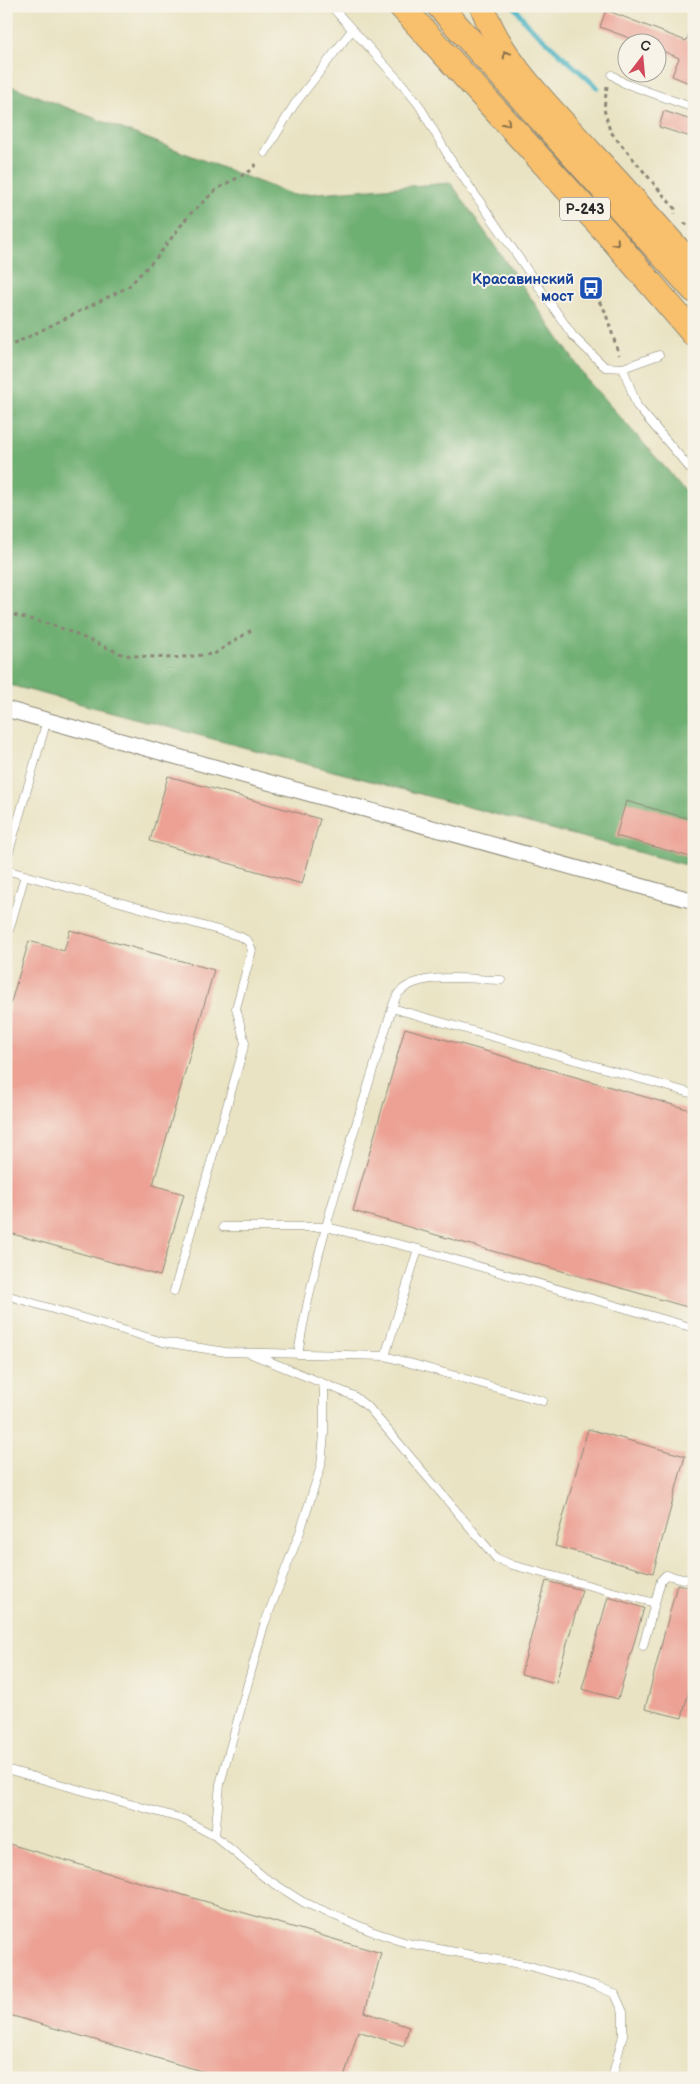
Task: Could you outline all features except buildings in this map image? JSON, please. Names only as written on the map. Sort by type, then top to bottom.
[{"type":"highway","name":"Р-243","points":[[401,6],[610,236],[694,334]]},
{"type":"highway","name":"Р-243","points":[[439,6],[694,290]]},
{"type":"main road","points":[[387,6],[474,87]]},
{"type":"main road","points":[[482,6],[489,26],[527,82],[694,267]]},
{"type":"main road","points":[[524,101],[595,157]]},
{"type":"street","points":[[6,709],[694,902]]},
{"type":"lane","points":[[331,6],[419,105],[449,156],[573,336],[605,367],[623,368],[659,355]]},
{"type":"lane","points":[[264,153],[294,105],[352,30]]},
{"type":"lane","points":[[612,75],[624,83],[694,108]]},
{"type":"lane","points":[[623,368],[637,406],[694,473]]},
{"type":"lane","points":[[6,862],[47,720]]},
{"type":"lane","points":[[6,870],[238,936],[248,942],[252,950],[236,1008],[245,1043],[174,1291]]},
{"type":"lane","points":[[6,941],[25,875]]},
{"type":"lane","points":[[298,1354],[306,1308],[326,1227],[392,1008],[399,992],[413,982],[432,979],[501,980]]},
{"type":"lane","points":[[392,1008],[694,1094]]},
{"type":"lane","points":[[223,1227],[326,1227],[418,1249],[694,1328]]},
{"type":"lane","points":[[386,1356],[418,1249]]},
{"type":"lane","points":[[6,1296],[163,1342],[226,1352],[386,1356],[543,1401]]},
{"type":"lane","points":[[249,1352],[354,1396],[369,1408],[496,1558],[512,1565],[655,1603]]},
{"type":"lane","points":[[215,1836],[220,1784],[264,1625],[300,1532],[321,1466],[324,1434],[324,1384]]},
{"type":"lane","points":[[644,1646],[661,1580],[666,1575],[684,1580],[694,1578]]},
{"type":"lane","points":[[6,1769],[183,1819],[215,1836],[264,1877],[303,1902],[371,1930],[407,1943],[530,1966],[597,1986],[615,1994],[623,2012],[623,2035],[612,2078]]},
{"type":"path","points":[[612,75],[604,96],[606,121],[610,131],[675,209],[675,214]]},
{"type":"path","points":[[6,348],[128,287],[157,257],[189,215],[217,189],[250,171],[264,153]]},
{"type":"path","points":[[591,288],[605,311],[623,368]]},
{"type":"path","points":[[6,613],[56,626],[124,655],[172,658],[214,654],[253,629]]},
{"type":"green space","points":[[6,84],[293,195],[451,183],[589,382],[694,500],[694,867],[6,684]]},
{"type":"waterway","points":[[514,6],[527,24],[598,88]]},
{"type":"place","name":"Красавинский мост","points":[[591,288]]}]
